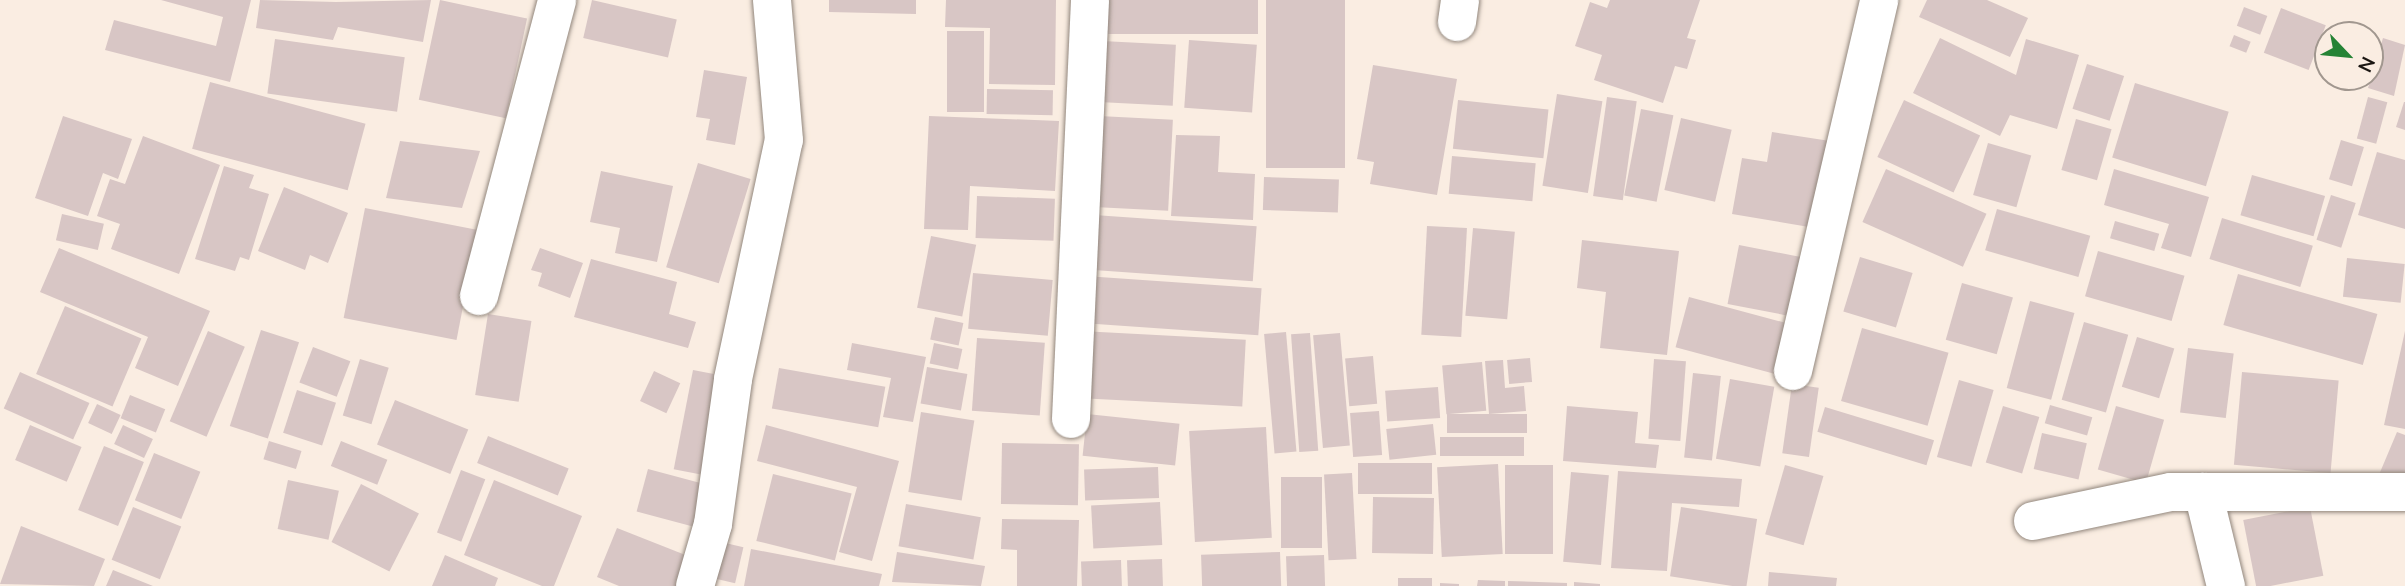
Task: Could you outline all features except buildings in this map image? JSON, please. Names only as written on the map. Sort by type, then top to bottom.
[{"type":"street","points":[[479,296],[557,0]]},
{"type":"street","points":[[695,586],[713,524],[733,379],[785,141],[772,0]]},
{"type":"street","points":[[1071,419],[1090,0]]},
{"type":"street","points":[[1793,371],[1879,0]]},
{"type":"street","points":[[2033,521],[2171,492],[2405,492]]},
{"type":"street","points":[[2203,492],[2226,586]]}]
